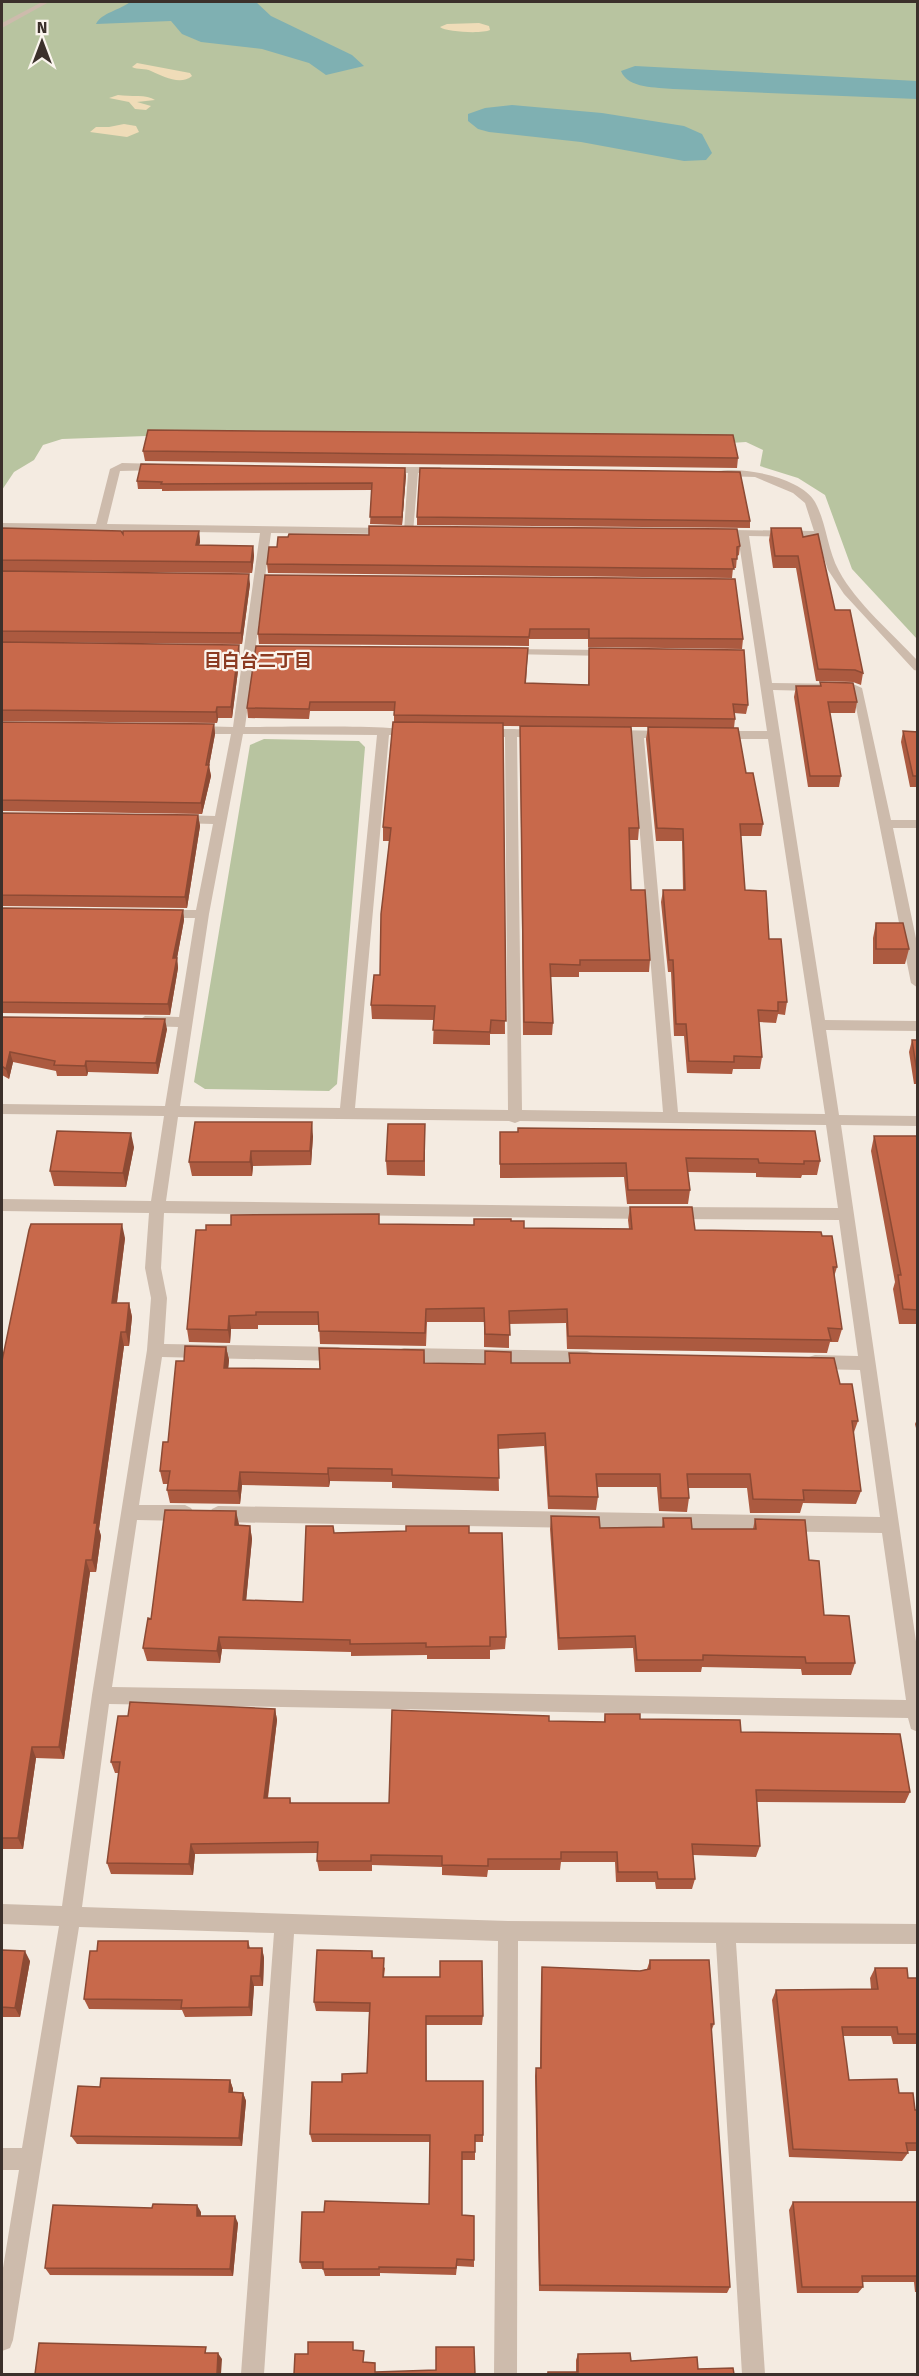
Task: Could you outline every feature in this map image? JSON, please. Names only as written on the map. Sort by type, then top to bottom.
[{"type":"street","points":[[2,26],[46,2]]},
{"type":"street","points":[[101,527],[115,469],[122,466],[168,467]]},
{"type":"street","points":[[378,469],[448,470]]},
{"type":"street","points":[[409,531],[413,470]]},
{"type":"street","points":[[706,473],[757,474],[797,491],[810,502],[833,570],[848,592],[918,668]]},
{"type":"street","points":[[2,526],[421,531]]},
{"type":"street","points":[[2,2340],[71,1916],[101,1695],[132,1512],[155,1350],[159,1298],[153,1268],[157,1208],[173,1113],[184,1022],[237,731],[267,530]]},
{"type":"street","points":[[719,533],[822,534]]},
{"type":"street","points":[[101,1695],[916,1716],[819,1025],[767,686],[755,654],[745,583],[743,534]]},
{"type":"street","points":[[499,652],[618,653]]},
{"type":"street","points":[[767,686],[853,687],[858,690],[918,983]]},
{"type":"street","points":[[178,730],[429,732]]},
{"type":"street","points":[[347,1115],[383,731]]},
{"type":"street","points":[[464,733],[557,734]]},
{"type":"street","points":[[511,734],[515,1118]]},
{"type":"street","points":[[603,734],[683,735]]},
{"type":"street","points":[[638,735],[671,1118]]},
{"type":"street","points":[[706,735],[774,735]]},
{"type":"street","points":[[162,819],[220,820]]},
{"type":"street","points":[[886,824],[918,824]]},
{"type":"street","points":[[143,914],[202,914]]},
{"type":"street","points":[[127,1021],[184,1022]]},
{"type":"street","points":[[819,1025],[918,1026]]},
{"type":"street","points":[[2,1109],[515,1118],[918,1121]]},
{"type":"street","points":[[2,1207],[844,1215]]},
{"type":"street","points":[[155,1350],[357,1354]]},
{"type":"street","points":[[393,1354],[607,1358]]},
{"type":"street","points":[[797,1362],[867,1363]]},
{"type":"street","points":[[132,1512],[890,1525]]},
{"type":"street","points":[[2,1914],[508,1931],[918,1934]]},
{"type":"street","points":[[252,2374],[285,1923]]},
{"type":"street","points":[[505,2374],[508,1931]]},
{"type":"street","points":[[725,1933],[754,2374]]},
{"type":"street","points":[[2,2158],[30,2159]]},
{"type":"green space","points":[[2,2],[917,2],[917,639],[852,569],[825,495],[798,478],[760,466],[763,450],[746,442],[713,444],[146,436],[62,439],[43,445],[34,460],[14,472],[2,490]]},
{"type":"green space","points":[[264,739],[359,741],[365,747],[337,1084],[329,1091],[205,1089],[194,1082],[250,745]]},
{"type":"sand","points":[[479,23],[489,26],[490,30],[464,32],[440,27],[447,24]]},
{"type":"sand","points":[[137,63],[190,73],[192,76],[182,80],[172,79],[149,70],[132,67]]},
{"type":"sand","points":[[118,95],[143,96],[155,100],[137,102],[151,106],[146,110],[135,109],[129,102],[109,98]]},
{"type":"sand","points":[[124,124],[136,126],[139,132],[127,137],[90,132],[96,127]]},
{"type":"water","points":[[130,2],[256,2],[271,16],[352,55],[364,66],[326,75],[309,63],[262,49],[201,42],[182,34],[171,21],[96,24],[106,14]]},
{"type":"water","points":[[635,66],[917,81],[917,99],[651,87],[630,81],[621,71]]},
{"type":"water","points":[[512,105],[602,113],[684,126],[702,134],[712,153],[706,160],[684,161],[581,142],[489,132],[478,129],[468,121],[468,114],[485,108]]},
{"type":"building","points":[[148,430],[733,435],[738,458],[143,451]]},
{"type":"building","points":[[141,464],[405,468],[402,517],[370,517],[372,483],[161,484],[162,482],[137,481]]},
{"type":"building","points":[[420,468],[740,472],[750,521],[417,517]]},
{"type":"building","points":[[369,526],[737,529],[740,546],[737,547],[737,559],[732,559],[734,569],[267,564],[269,547],[277,547],[278,537],[288,537],[289,534],[369,535]]},
{"type":"building","points":[[2,528],[121,531],[123,534],[123,531],[199,531],[196,545],[253,546],[251,562],[2,560]]},
{"type":"building","points":[[771,528],[801,528],[803,537],[818,534],[835,610],[850,610],[863,673],[855,670],[818,669],[798,556],[775,556]]},
{"type":"building","points":[[2,571],[249,574],[241,633],[2,631]]},
{"type":"building","points":[[265,575],[735,579],[743,639],[589,638],[589,629],[530,629],[529,637],[258,634]]},
{"type":"building","points":[[2,642],[239,645],[231,707],[217,707],[216,712],[2,710]]},
{"type":"building","points":[[256,646],[528,648],[525,683],[589,685],[589,648],[744,650],[748,705],[733,704],[735,719],[394,715],[395,702],[310,702],[309,709],[247,708]]},
{"type":"building","points":[[820,682],[853,683],[857,702],[828,702],[841,776],[810,776],[796,686],[821,686]]},
{"type":"building","points":[[2,722],[214,724],[201,803],[2,800]]},
{"type":"building","points":[[393,722],[503,723],[506,1021],[491,1020],[490,1032],[433,1030],[435,1006],[371,1005],[374,975],[380,975],[381,914],[391,828],[383,827]]},
{"type":"building","points":[[520,726],[631,727],[639,828],[629,828],[631,890],[645,890],[650,960],[580,960],[580,965],[550,964],[553,1023],[524,1022]]},
{"type":"building","points":[[648,727],[738,728],[746,773],[753,773],[763,824],[740,824],[745,890],[766,891],[769,939],[781,939],[787,1002],[778,1002],[778,1011],[758,1010],[762,1057],[734,1056],[734,1062],[689,1061],[686,1024],[676,1024],[673,960],[669,960],[663,890],[685,890],[683,829],[657,828]]},
{"type":"building","points":[[903,731],[918,732],[918,776],[913,776]]},
{"type":"building","points":[[2,813],[198,815],[185,897],[2,895]]},
{"type":"building","points":[[2,908],[183,910],[173,958],[177,958],[168,1004],[2,1002]]},
{"type":"building","points":[[876,923],[903,923],[909,949],[876,949]]},
{"type":"building","points":[[2,1017],[165,1019],[156,1063],[86,1061],[85,1066],[54,1065],[55,1061],[10,1052],[6,1069],[2,1066]]},
{"type":"building","points":[[912,1040],[918,1040],[918,1072],[917,1072]]},
{"type":"building","points":[[195,1122],[312,1122],[310,1151],[251,1151],[250,1162],[189,1162]]},
{"type":"building","points":[[388,1124],[425,1124],[424,1161],[386,1161]]},
{"type":"building","points":[[518,1128],[815,1131],[820,1161],[804,1161],[804,1164],[759,1163],[758,1159],[686,1158],[690,1190],[628,1190],[626,1163],[500,1164],[500,1132],[518,1132]]},
{"type":"building","points":[[57,1131],[131,1133],[123,1173],[50,1171]]},
{"type":"building","points":[[874,1136],[918,1136],[918,1310],[903,1309],[898,1275],[901,1275]]},
{"type":"building","points":[[630,1207],[692,1207],[695,1230],[821,1232],[822,1236],[832,1236],[837,1267],[833,1267],[842,1329],[828,1328],[831,1340],[568,1336],[567,1309],[509,1311],[510,1335],[485,1334],[484,1308],[426,1309],[425,1333],[319,1331],[318,1312],[256,1312],[256,1315],[229,1316],[228,1330],[187,1329],[196,1230],[206,1230],[206,1225],[231,1225],[231,1215],[379,1214],[379,1224],[474,1225],[474,1219],[511,1219],[511,1221],[524,1221],[524,1228],[632,1229]]},
{"type":"building","points":[[31,1224],[122,1224],[112,1303],[129,1303],[126,1332],[121,1332],[94,1523],[97,1523],[92,1560],[86,1560],[59,1747],[32,1747],[18,1838],[2,1838],[2,1361]]},
{"type":"building","points":[[185,1346],[226,1347],[224,1368],[320,1369],[319,1348],[424,1350],[424,1363],[485,1364],[485,1351],[511,1352],[511,1363],[570,1363],[569,1353],[834,1358],[840,1384],[852,1384],[858,1421],[852,1421],[861,1491],[803,1490],[804,1500],[753,1499],[750,1474],[687,1474],[689,1498],[661,1498],[660,1474],[596,1474],[598,1497],[549,1496],[545,1433],[498,1435],[499,1478],[392,1475],[392,1469],[328,1468],[328,1474],[240,1472],[238,1491],[167,1490],[170,1471],[160,1471],[163,1442],[168,1442],[176,1361],[184,1361]]},
{"type":"building","points":[[165,1510],[236,1511],[235,1525],[250,1526],[243,1600],[303,1602],[306,1526],[333,1526],[334,1533],[406,1531],[406,1526],[469,1526],[469,1533],[502,1533],[506,1637],[490,1637],[490,1646],[426,1647],[426,1643],[350,1644],[350,1640],[219,1637],[217,1651],[143,1648],[148,1618],[151,1619]]},
{"type":"building","points":[[551,1516],[599,1517],[600,1528],[664,1527],[663,1518],[691,1518],[692,1529],[756,1529],[755,1519],[805,1520],[809,1560],[819,1561],[824,1615],[849,1616],[855,1663],[806,1663],[805,1657],[703,1655],[703,1660],[637,1660],[635,1636],[559,1638]]},
{"type":"building","points":[[130,1702],[275,1709],[264,1798],[290,1798],[290,1803],[389,1803],[392,1710],[549,1716],[549,1721],[605,1722],[605,1714],[640,1714],[640,1719],[740,1720],[741,1732],[900,1734],[910,1792],[756,1790],[760,1846],[692,1844],[695,1879],[658,1879],[657,1872],[618,1872],[617,1852],[561,1852],[561,1859],[488,1859],[488,1866],[442,1865],[442,1856],[371,1855],[371,1861],[317,1861],[318,1842],[191,1844],[189,1864],[107,1863],[120,1762],[111,1762],[118,1716],[128,1716]]},
{"type":"building","points":[[98,1941],[248,1941],[248,1948],[262,1948],[260,1976],[251,1976],[249,2007],[181,2008],[182,2000],[84,1999],[90,1951],[97,1951]]},
{"type":"building","points":[[2,1950],[25,1951],[15,2008],[2,2007]]},
{"type":"building","points":[[317,1950],[372,1951],[372,1958],[384,1958],[383,1977],[440,1977],[440,1961],[482,1961],[483,2016],[426,2016],[426,2081],[483,2081],[483,2135],[475,2135],[475,2152],[462,2152],[462,2215],[474,2216],[474,2260],[457,2259],[456,2268],[379,2267],[379,2269],[323,2269],[323,2262],[300,2262],[302,2212],[324,2212],[325,2201],[429,2204],[430,2135],[310,2134],[312,2082],[342,2082],[342,2074],[367,2073],[370,2003],[314,2002]]},
{"type":"building","points":[[650,1960],[709,1960],[714,2024],[711,2024],[730,2287],[540,2285],[536,2068],[541,2068],[542,1967],[640,1971],[650,1969]]},
{"type":"building","points":[[875,1968],[907,1968],[908,1978],[918,1978],[918,2034],[898,2034],[897,2027],[842,2027],[849,2080],[897,2079],[899,2093],[913,2093],[915,2110],[918,2110],[918,2143],[906,2143],[908,2153],[793,2149],[776,1990],[878,1989]]},
{"type":"building","points":[[101,2078],[230,2080],[229,2092],[243,2093],[239,2138],[71,2136],[78,2086],[100,2087]]},
{"type":"building","points":[[793,2202],[918,2202],[918,2276],[862,2276],[863,2287],[802,2287]]},
{"type":"building","points":[[153,2204],[197,2205],[197,2216],[235,2216],[230,2269],[45,2268],[53,2205],[152,2208]]},
{"type":"building","points":[[308,2342],[353,2342],[353,2350],[364,2351],[363,2362],[375,2363],[375,2372],[436,2370],[436,2347],[474,2347],[475,2374],[294,2374],[295,2354],[308,2354]]},
{"type":"building","points":[[39,2343],[206,2347],[205,2353],[218,2353],[217,2374],[35,2374]]},
{"type":"building","points":[[630,2353],[631,2361],[697,2357],[698,2369],[733,2368],[734,2374],[548,2374],[548,2372],[578,2372],[578,2354]]},
{"type":"district","name":"目白台二丁目","points":[[258,661]]}]
